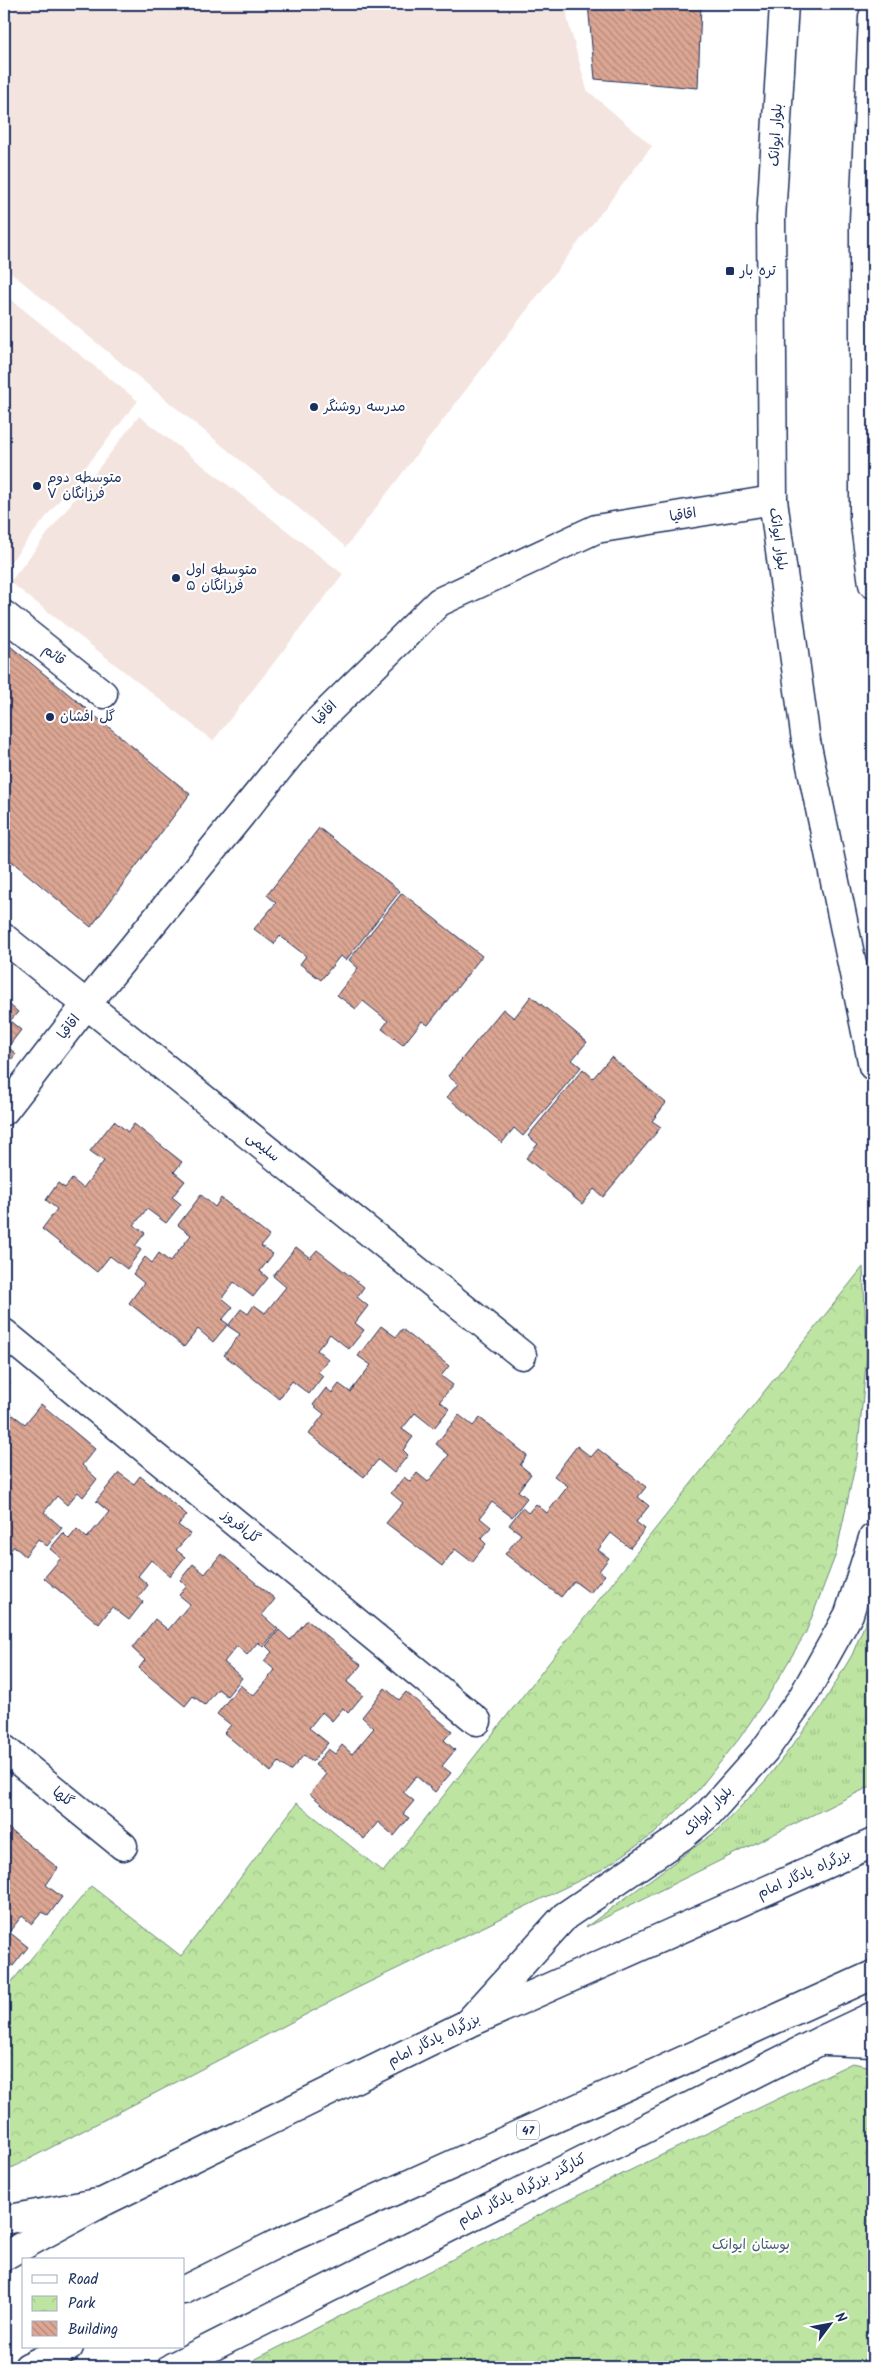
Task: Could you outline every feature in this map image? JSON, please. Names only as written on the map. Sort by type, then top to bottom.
[{"type":"main road","name":"بلوار ایوانک","points":[[784,4],[771,218],[773,500],[806,741],[873,1066]]},
{"type":"main road","points":[[873,17],[864,240],[864,518],[873,584]]},
{"type":"main road","name":"اقاقیا","points":[[4,1111],[86,1005],[314,725],[439,602],[596,529],[773,500]]},
{"type":"main road","name":"قائم","points":[[4,615],[103,694]]},
{"type":"main road","name":"سلیمی","points":[[4,938],[522,1355]]},
{"type":"main road","name":"گل‌افروز","points":[[4,1333],[477,1721]]},
{"type":"main road","name":"بلوار ایوانک","points":[[467,2024],[565,1916],[681,1837],[708,1814],[764,1752],[802,1698],[849,1614],[873,1538]]},
{"type":"main road","name":"گلها","points":[[4,1749],[123,1846]]},
{"type":"main road","name":"بزرگراه یادگار امام","points":[[4,2256],[105,2201],[467,2024],[873,1843]]},
{"type":"main road","name":"47","points":[[185,2289],[274,2244],[873,1975]]},
{"type":"main road","name":"کنارگذر بزرگراه یادگار امام","points":[[172,2367],[820,2040],[873,2016]]},
{"type":"main road","points":[[820,2040],[873,2043]]},
{"type":"main road","points":[[4,2220],[105,2201]]},
{"type":"main road","points":[[28,2367],[66,2348]]},
{"type":"shaded area","name":"مدرسه روشنگر","points":[[19,4],[566,4],[568,21],[587,90],[652,146],[346,547],[4,267],[4,23]]},
{"type":"shaded area","name":"متوسطه دوم فرزانگان ۷","points":[[4,294],[138,401],[4,570]]},
{"type":"shaded area","name":"متوسطه اول فرزانگان ۵","points":[[139,416],[343,574],[213,741],[10,582]]},
{"type":"green space","points":[[863,1267],[867,1354],[857,1457],[836,1554],[806,1632],[768,1696],[739,1739],[698,1790],[654,1834],[601,1870],[351,1991],[4,2172],[4,1991],[91,1886],[181,1956],[297,1803],[383,1872]]},
{"type":"green space","points":[[873,1604],[873,1785],[586,1927],[718,1830],[766,1780],[820,1709],[852,1655]]},
{"type":"green space","name":"بوستان ایوانک","points":[[852,2063],[873,2067],[873,2367],[240,2367],[577,2196]]},
{"type":"building","points":[[588,4],[701,4],[698,88],[595,79]]},
{"type":"building","name":"گل افشان","points":[[4,641],[190,794],[91,927],[4,855]]},
{"type":"building","points":[[319,828],[400,891],[346,960],[340,956],[321,980],[300,964],[306,956],[280,936],[274,944],[254,929],[276,903],[267,895]]},
{"type":"building","points":[[402,893],[482,956],[428,1025],[422,1021],[403,1045],[382,1029],[388,1021],[363,1001],[356,1009],[337,995],[358,968],[349,960]]},
{"type":"building","points":[[531,996],[587,1042],[572,1060],[581,1067],[523,1136],[514,1128],[502,1143],[447,1097],[458,1084],[448,1076],[503,1009],[514,1018]]},
{"type":"building","points":[[4,1000],[18,1012],[10,1021],[21,1030],[8,1047],[16,1054],[4,1068]]},
{"type":"building","points":[[611,1057],[666,1103],[652,1121],[661,1127],[603,1197],[594,1189],[582,1204],[526,1158],[538,1144],[528,1136],[583,1069],[593,1078]]},
{"type":"building","points":[[114,1121],[128,1132],[134,1124],[182,1162],[174,1172],[185,1181],[172,1197],[181,1204],[166,1223],[147,1209],[134,1225],[145,1233],[135,1246],[141,1250],[127,1269],[110,1256],[97,1272],[42,1229],[57,1209],[46,1200],[58,1183],[65,1188],[72,1179],[83,1188],[104,1161],[90,1151]]},
{"type":"building","points":[[201,1195],[215,1207],[221,1198],[269,1236],[261,1246],[273,1254],[260,1271],[268,1278],[253,1297],[234,1282],[222,1298],[233,1307],[222,1320],[228,1324],[213,1342],[198,1329],[184,1347],[129,1303],[144,1283],[133,1274],[145,1257],[152,1263],[159,1253],[170,1262],[191,1235],[178,1225]]},
{"type":"building","points":[[296,1247],[310,1258],[317,1250],[364,1287],[357,1297],[368,1306],[355,1323],[364,1330],[349,1349],[330,1334],[317,1350],[328,1359],[318,1372],[323,1376],[309,1394],[292,1381],[279,1399],[224,1355],[240,1334],[228,1326],[241,1309],[248,1314],[254,1305],[265,1313],[286,1287],[273,1276]]},
{"type":"building","points":[[381,1326],[396,1337],[402,1329],[449,1366],[441,1376],[453,1385],[440,1401],[449,1409],[434,1428],[415,1413],[402,1429],[413,1437],[403,1450],[408,1455],[394,1473],[378,1460],[364,1477],[309,1434],[324,1414],[313,1405],[326,1388],[332,1393],[339,1384],[350,1392],[371,1365],[358,1356]]},
{"type":"building","points":[[4,1378],[10,1383],[4,1391]]},
{"type":"building","points":[[41,1404],[95,1449],[82,1465],[97,1479],[83,1497],[78,1492],[67,1505],[57,1496],[44,1512],[62,1528],[47,1546],[38,1539],[25,1556],[14,1546],[6,1556],[4,1555],[4,1460],[9,1453],[4,1448],[4,1439],[7,1435],[4,1433],[4,1426],[13,1415],[25,1424]]},
{"type":"building","points":[[4,1406],[12,1413],[4,1423]]},
{"type":"building","points":[[459,1415],[473,1426],[480,1418],[527,1455],[520,1465],[531,1474],[518,1491],[527,1498],[512,1517],[492,1502],[480,1518],[491,1527],[481,1539],[486,1544],[472,1562],[455,1549],[442,1566],[386,1523],[403,1503],[391,1493],[404,1477],[410,1482],[417,1473],[428,1482],[449,1455],[436,1444]]},
{"type":"building","points":[[577,1446],[591,1457],[598,1449],[646,1487],[638,1497],[649,1506],[636,1522],[645,1529],[630,1548],[611,1533],[598,1550],[609,1558],[599,1571],[605,1575],[590,1593],[574,1581],[561,1597],[505,1554],[521,1534],[509,1525],[522,1508],[528,1513],[536,1504],[547,1513],[568,1486],[554,1476]]},
{"type":"building","points":[[119,1473],[134,1484],[140,1476],[187,1515],[178,1525],[190,1534],[176,1550],[185,1557],[170,1576],[151,1560],[138,1576],[148,1585],[138,1598],[143,1602],[129,1620],[112,1607],[99,1624],[44,1578],[61,1558],[50,1549],[63,1533],[69,1539],[77,1529],[87,1538],[109,1512],[96,1501]]},
{"type":"building","points":[[221,1554],[275,1599],[262,1615],[278,1629],[263,1647],[258,1642],[247,1655],[237,1646],[224,1662],[242,1678],[227,1696],[218,1689],[205,1705],[193,1696],[185,1706],[139,1668],[145,1660],[132,1648],[155,1619],[168,1630],[190,1604],[179,1595],[187,1586],[180,1580],[193,1564],[205,1574]]},
{"type":"building","points":[[307,1620],[361,1665],[347,1682],[363,1695],[348,1713],[343,1708],[332,1721],[322,1712],[309,1728],[328,1743],[312,1762],[304,1755],[290,1771],[279,1762],[271,1772],[224,1733],[231,1725],[217,1714],[240,1685],[253,1696],[275,1670],[264,1661],[272,1652],[266,1646],[279,1630],[290,1640]]},
{"type":"building","points":[[385,1688],[399,1700],[406,1692],[452,1731],[444,1740],[455,1750],[442,1766],[451,1773],[435,1792],[416,1776],[403,1792],[414,1801],[403,1814],[409,1818],[394,1836],[378,1822],[364,1839],[310,1794],[326,1774],[315,1765],[328,1749],[335,1754],[342,1745],[352,1754],[374,1728],[362,1717]]},
{"type":"building","points":[[4,1825],[58,1868],[46,1885],[62,1897],[48,1916],[42,1912],[32,1924],[22,1916],[9,1932],[28,1947],[13,1966],[4,1960]]},
{"type":"place","name":"تره بار","points":[[730,271]]},
{"type":"place","name":"مدرسه روشنگر","points":[[314,407]]},
{"type":"place","name":"متوسطه دوم فرزانگان ۷","points":[[37,486]]},
{"type":"place","name":"متوسطه اول فرزانگان ۵","points":[[176,578]]},
{"type":"place","name":"گل افشان","points":[[50,717]]}]
